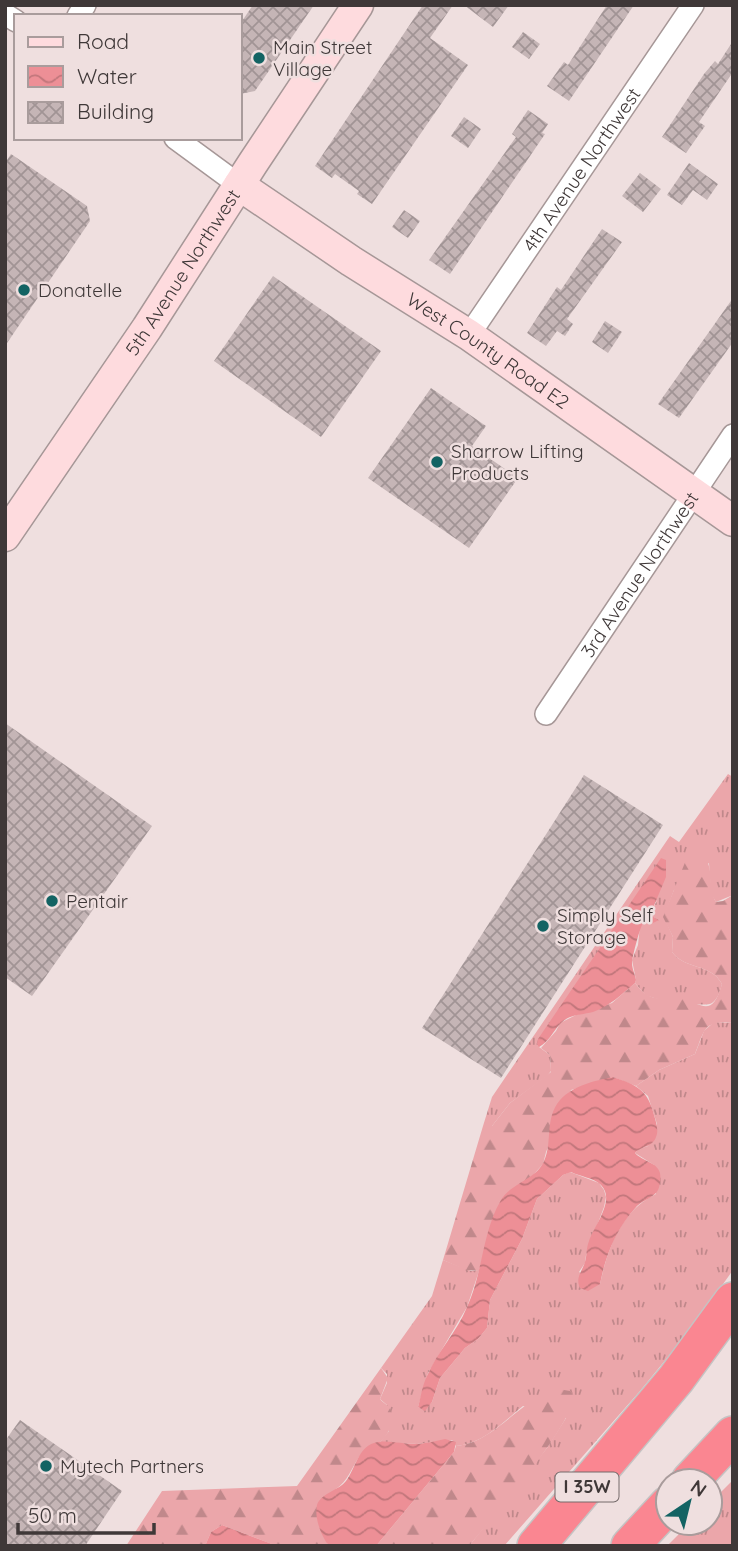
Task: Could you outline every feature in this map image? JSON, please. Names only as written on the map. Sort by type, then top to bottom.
[{"type":"highway","points":[[637,1427],[733,1301]]},
{"type":"highway","name":"I 35W","points":[[536,1546],[637,1427],[733,1327]]},
{"type":"highway","points":[[703,1467],[733,1435]]},
{"type":"highway","points":[[634,1541],[654,1520]]},
{"type":"highway","points":[[634,1541],[654,1525]]},
{"type":"street","name":"5th Avenue Northwest","points":[[5,536],[148,328],[358,5]]},
{"type":"street","name":"4th Avenue Northwest","points":[[469,335],[693,5]]},
{"type":"street","points":[[178,140],[239,185]]},
{"type":"street","name":"West County Road E2","points":[[239,185],[351,261],[469,335],[733,521]]},
{"type":"street","name":"3rd Avenue Northwest","points":[[545,714],[733,435]]},
{"type":"green space","points":[[728,774],[733,777],[733,895],[716,902],[711,894],[709,863],[674,890],[664,917],[673,937],[672,952],[677,958],[705,969],[722,984],[716,999],[712,1003],[700,1005],[679,1003],[646,995],[635,983],[632,960],[638,945],[640,925],[645,919],[659,920],[650,915],[657,900],[539,1047],[550,1055],[551,1071],[510,1103],[492,1126],[483,1126],[492,1097],[670,836],[679,842]]},
{"type":"green space","points":[[698,853],[707,862],[716,902],[733,895],[733,1023],[716,1023],[706,1028],[695,1054],[659,1070],[636,1086],[613,1077],[571,1090],[543,1164],[492,1221],[479,1271],[466,1270],[443,1260],[483,1126],[492,1126],[510,1103],[551,1072],[550,1055],[541,1048],[560,1023],[612,1003],[635,983],[650,997],[678,996],[706,1006],[718,995],[722,984],[717,977],[705,969],[684,962],[672,952],[673,937],[663,917],[686,860],[689,855]]},
{"type":"green space","points":[[714,1022],[733,1023],[733,1270],[694,1325],[640,1391],[504,1546],[469,1546],[547,1448],[566,1418],[523,1406],[492,1431],[466,1444],[456,1446],[452,1440],[417,1444],[380,1442],[389,1431],[387,1405],[380,1399],[387,1383],[387,1374],[381,1368],[432,1296],[443,1260],[471,1271],[479,1271],[467,1307],[428,1373],[418,1407],[425,1410],[432,1402],[440,1378],[465,1348],[487,1328],[490,1300],[522,1239],[537,1199],[563,1175],[570,1172],[599,1183],[606,1197],[585,1263],[579,1272],[600,1284],[612,1244],[625,1220],[644,1201],[656,1194],[654,1165],[635,1153],[648,1146],[657,1124],[648,1096],[636,1086],[659,1070],[695,1054],[704,1031]]},
{"type":"green space","points":[[381,1368],[388,1378],[380,1399],[390,1409],[392,1423],[384,1439],[361,1454],[346,1479],[336,1489],[327,1544],[329,1546],[277,1546],[222,1525],[211,1532],[205,1546],[126,1546],[162,1491],[297,1486]]},
{"type":"green space","points":[[558,1389],[570,1391],[574,1395],[570,1410],[560,1428],[529,1472],[469,1546],[376,1546],[454,1452],[456,1446],[483,1437],[531,1402]]},
{"type":"green space","points":[[733,1480],[733,1546],[667,1546],[676,1537],[724,1537],[724,1489]]},
{"type":"water","points":[[661,858],[666,860],[666,877],[650,915],[659,920],[653,923],[645,919],[641,927],[632,963],[635,983],[605,1006],[565,1020],[539,1047],[538,1039]]},
{"type":"water","points":[[613,1077],[640,1090],[652,1107],[657,1135],[652,1143],[635,1153],[658,1169],[658,1190],[637,1206],[623,1224],[605,1262],[600,1284],[588,1291],[580,1288],[579,1278],[587,1246],[603,1213],[605,1191],[591,1179],[571,1172],[563,1175],[537,1199],[522,1239],[490,1300],[487,1328],[465,1348],[440,1378],[432,1402],[425,1411],[418,1407],[431,1367],[458,1325],[472,1294],[490,1225],[501,1200],[511,1189],[536,1172],[544,1161],[555,1107],[578,1087]]},
{"type":"water","points":[[445,1439],[456,1442],[454,1452],[376,1546],[329,1546],[319,1526],[317,1505],[322,1498],[346,1481],[364,1449],[379,1442],[418,1444]]},
{"type":"water","points":[[222,1525],[277,1546],[205,1546],[211,1532]]},
{"type":"building","name":"Main Street Village","points":[[253,5],[314,5],[255,91],[242,94],[242,21]]},
{"type":"building","points":[[423,5],[453,5],[430,38],[468,65],[372,204],[335,174],[332,178],[315,166]]},
{"type":"building","points":[[464,5],[509,5],[493,27]]},
{"type":"building","points":[[607,5],[634,5],[569,101],[547,86],[564,62],[568,65]]},
{"type":"building","points":[[523,32],[540,44],[529,59],[512,47]]},
{"type":"building","points":[[733,41],[733,72],[699,122],[705,126],[686,153],[662,137],[704,74],[715,61],[718,64]]},
{"type":"building","points":[[528,110],[548,124],[542,133],[545,134],[450,274],[429,260],[516,137],[512,134]]},
{"type":"building","points":[[464,117],[481,129],[468,148],[451,136]]},
{"type":"building","name":"Donatelle","points":[[11,154],[87,206],[90,221],[5,346],[5,163]]},
{"type":"building","points":[[689,163],[718,184],[707,200],[693,190],[682,205],[667,195]]},
{"type":"building","points":[[640,173],[661,189],[643,212],[622,196]]},
{"type":"building","points":[[404,210],[420,221],[408,238],[392,227]]},
{"type":"building","points":[[602,229],[622,242],[567,319],[573,324],[565,336],[557,331],[546,346],[527,333],[557,287],[561,290]]},
{"type":"building","points":[[273,276],[381,351],[321,437],[214,361]]},
{"type":"building","points":[[733,298],[733,342],[679,418],[658,404]]},
{"type":"building","points":[[605,321],[622,332],[608,353],[592,342]]},
{"type":"building","name":"Sharrow Lifting Products","points":[[431,388],[486,426],[472,446],[518,478],[469,548],[368,478]]},
{"type":"building","name":"Pentair","points":[[5,723],[152,826],[32,996],[5,977]]},
{"type":"building","name":"Simply Self Storage","points":[[584,775],[663,825],[501,1078],[422,1028]]},
{"type":"building","name":"Mytech Partners","points":[[20,1420],[122,1491],[85,1546],[5,1546],[5,1441]]},
{"type":"place","name":"Main Street Village","points":[[259,58]]},
{"type":"place","name":"Donatelle","points":[[24,290]]},
{"type":"place","name":"Sharrow Lifting Products","points":[[437,462]]},
{"type":"place","name":"Pentair","points":[[52,901]]},
{"type":"place","name":"Simply Self Storage","points":[[543,926]]},
{"type":"place","name":"Mytech Partners","points":[[46,1466]]}]
